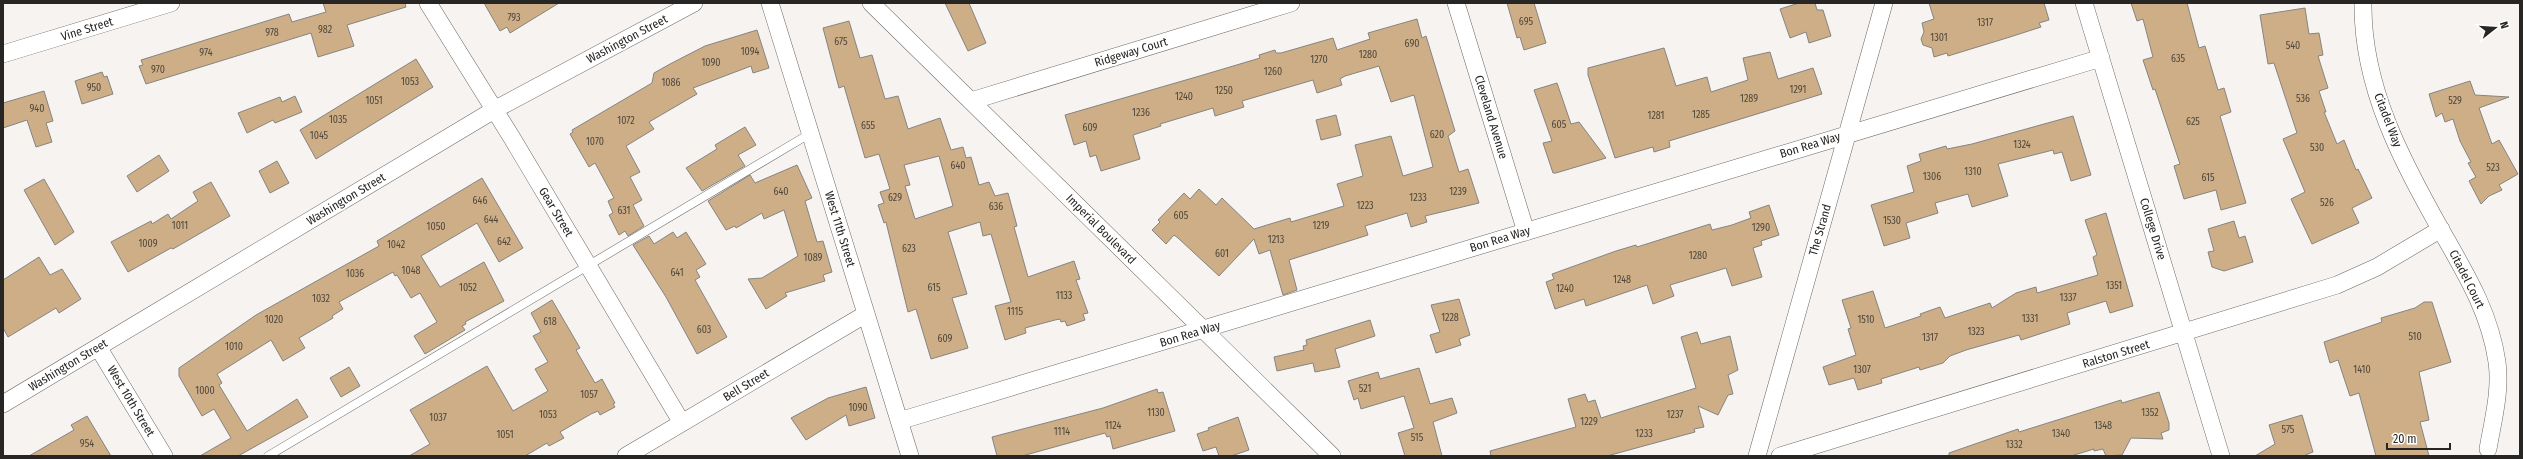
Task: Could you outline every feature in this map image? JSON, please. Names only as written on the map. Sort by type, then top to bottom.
[{"type":"street","name":"Vine Street","points":[[3,54],[142,7],[171,3]]},
{"type":"street","name":"Gear Street","points":[[428,3],[589,266],[682,423]]},
{"type":"street","name":"Washington Street","points":[[3,404],[494,110],[694,3]]},
{"type":"street","name":"West 11th Street","points":[[770,3],[910,456]]},
{"type":"street","name":"Imperial Boulevard","points":[[871,3],[1332,456]]},
{"type":"street","name":"Ridgeway Court","points":[[971,101],[1291,3]]},
{"type":"street","name":"Cleveland Avenue","points":[[1456,3],[1526,232]]},
{"type":"street","name":"The Strand","points":[[1757,456],[1884,3]]},
{"type":"street","name":"College Drive","points":[[2084,3],[2221,456]]},
{"type":"street","name":"Citadel Way","points":[[2363,3],[2369,65],[2384,116],[2408,171],[2441,229]]},
{"type":"street","name":"Bon Rea Way","points":[[899,421],[2101,58]]},
{"type":"street","name":"Ralston Street","points":[[1780,456],[2184,334],[2354,278],[2395,257],[2441,229]]},
{"type":"street","name":"Citadel Court","points":[[2441,229],[2480,299],[2491,330],[2497,363],[2498,394],[2488,449]]},
{"type":"street","name":"Bell Street","points":[[626,456],[866,314]]},
{"type":"street","name":"West 10th Street","points":[[98,347],[164,456]]},
{"type":"lane","points":[[268,456],[811,133]]},
{"type":"building","points":[[323,3],[405,3],[406,7],[347,25],[354,46],[318,57],[311,33],[146,84],[139,66],[143,65],[141,60],[289,14],[292,22],[326,12]]},
{"type":"building","points":[[484,3],[559,3],[510,33],[507,27],[500,31]]},
{"type":"building","points":[[945,3],[969,3],[986,43],[968,51]]},
{"type":"building","points":[[1507,3],[1534,3],[1546,43],[1524,50],[1520,37],[1517,38]]},
{"type":"building","points":[[1799,3],[1815,3],[1817,10],[1823,10],[1831,36],[1809,43],[1806,32],[1790,38],[1780,9]]},
{"type":"building","points":[[1929,3],[2044,3],[2049,20],[2039,23],[2041,27],[2010,37],[1948,56],[1947,53],[1934,57],[1932,48],[1923,45],[1921,39],[1924,32],[1922,23],[1934,19]]},
{"type":"building","points":[[2131,3],[2187,3],[2199,48],[2205,46],[2218,90],[2224,88],[2231,112],[2220,116],[2246,203],[2221,210],[2216,190],[2184,199],[2174,166],[2180,164],[2155,89],[2153,90],[2143,60],[2153,57],[2143,19],[2137,21]]},
{"type":"building","points":[[2305,8],[2309,34],[2319,33],[2323,55],[2318,56],[2328,88],[2319,91],[2326,112],[2324,112],[2337,144],[2344,140],[2356,170],[2358,169],[2372,198],[2352,208],[2359,223],[2312,244],[2291,199],[2305,192],[2283,139],[2297,133],[2274,63],[2268,64],[2260,15]]},
{"type":"building","points":[[1417,19],[1422,38],[1426,36],[1455,131],[1448,136],[1459,172],[1468,169],[1479,203],[1425,216],[1427,222],[1411,227],[1407,213],[1365,226],[1368,235],[1289,260],[1297,290],[1283,295],[1270,250],[1259,254],[1254,239],[1219,276],[1174,235],[1166,244],[1152,230],[1160,222],[1158,220],[1184,193],[1190,199],[1199,189],[1216,205],[1222,198],[1254,229],[1290,218],[1291,222],[1344,206],[1337,184],[1363,176],[1355,145],[1391,136],[1403,176],[1433,167],[1414,95],[1391,102],[1379,66],[1345,76],[1340,79],[1342,85],[1317,93],[1313,80],[1242,101],[1244,107],[1215,116],[1213,108],[1160,124],[1161,126],[1133,135],[1140,159],[1101,171],[1096,155],[1090,157],[1086,141],[1074,145],[1065,115],[1260,58],[1259,55],[1275,50],[1276,53],[1281,53],[1333,38],[1337,50],[1370,39],[1368,33]]},
{"type":"building","points":[[849,21],[860,58],[872,55],[885,99],[898,96],[908,129],[940,118],[951,150],[963,147],[966,158],[971,157],[979,185],[989,182],[995,196],[1008,193],[1017,226],[1014,227],[1028,277],[1074,261],[1080,279],[1076,280],[1088,313],[1083,314],[1085,320],[1067,326],[1065,321],[1061,322],[1060,319],[1055,320],[1025,328],[1026,333],[1005,340],[995,306],[1011,302],[991,234],[983,236],[980,222],[948,232],[967,294],[952,298],[968,348],[931,359],[916,309],[908,312],[886,222],[884,223],[878,205],[884,203],[880,192],[890,189],[879,154],[865,158],[844,86],[839,88],[823,28]],"holes":[[[939,156],[953,206],[915,219],[905,186],[910,185],[904,165]]]},
{"type":"building","points":[[757,30],[769,68],[753,73],[751,66],[693,88],[697,94],[649,122],[654,129],[626,146],[640,172],[630,177],[642,200],[633,205],[644,226],[628,236],[625,231],[619,235],[609,215],[613,213],[608,201],[614,198],[595,163],[589,167],[570,134],[573,132],[572,130],[652,83],[654,73],[670,64],[705,46]]},
{"type":"building","points":[[1664,48],[1676,86],[1707,77],[1711,92],[1748,80],[1743,58],[1770,52],[1778,79],[1813,68],[1822,94],[1669,141],[1670,147],[1654,152],[1653,147],[1615,158],[1588,75],[1588,68]]},
{"type":"building","points":[[416,59],[433,87],[316,159],[300,130]]},
{"type":"building","points":[[102,72],[104,77],[107,76],[113,94],[82,104],[75,81]]},
{"type":"building","points":[[2470,81],[2475,95],[2509,97],[2479,108],[2492,144],[2499,140],[2518,174],[2499,185],[2502,190],[2489,196],[2481,204],[2469,181],[2476,177],[2468,163],[2471,162],[2460,141],[2453,119],[2445,122],[2442,113],[2436,117],[2429,94]]},
{"type":"building","points":[[1557,83],[1571,124],[1579,122],[1606,158],[1553,173],[1543,143],[1552,141],[1534,90]]},
{"type":"building","points":[[44,91],[53,121],[46,123],[52,142],[36,147],[27,120],[3,128],[3,103]]},
{"type":"building","points":[[295,96],[302,112],[275,123],[273,120],[247,133],[238,113],[280,97],[282,102]]},
{"type":"building","points":[[1336,115],[1341,135],[1321,140],[1316,120]]},
{"type":"building","points":[[2073,116],[2091,175],[2071,181],[2062,152],[2054,154],[2053,150],[1998,164],[2008,196],[1972,207],[1968,194],[1935,203],[1938,213],[1906,223],[1910,238],[1884,246],[1871,205],[1914,192],[1907,166],[1921,161],[1919,154],[1946,146],[1947,149],[1972,144]]},
{"type":"building","points":[[745,127],[756,145],[738,155],[745,166],[702,191],[686,168],[717,149],[715,145]]},
{"type":"building","points":[[159,155],[169,171],[137,192],[127,176]]},
{"type":"building","points":[[277,161],[289,183],[270,193],[259,171]]},
{"type":"building","points":[[797,165],[812,198],[805,201],[817,242],[823,241],[832,272],[823,275],[825,281],[785,293],[787,296],[766,309],[748,279],[762,278],[798,256],[784,210],[764,219],[762,213],[736,228],[735,226],[726,230],[708,201],[750,175],[755,183]]},
{"type":"building","points":[[482,178],[523,248],[499,262],[477,223],[421,256],[440,287],[484,262],[504,301],[465,322],[466,324],[462,326],[465,330],[425,354],[414,336],[437,322],[420,293],[411,298],[397,275],[395,276],[393,272],[339,302],[343,309],[332,316],[333,318],[299,338],[305,348],[283,361],[271,340],[217,374],[222,383],[219,385],[247,431],[297,399],[308,417],[238,456],[200,456],[231,438],[214,409],[202,416],[179,376],[179,368],[256,315],[379,246],[377,241]]},
{"type":"building","points":[[44,179],[74,232],[55,245],[24,190]]},
{"type":"building","points":[[211,182],[230,216],[173,249],[171,248],[128,272],[111,242],[151,221],[152,224],[168,214],[171,219],[198,201],[193,192]]},
{"type":"building","points":[[1769,205],[1779,235],[1761,241],[1762,245],[1753,248],[1762,277],[1732,286],[1726,268],[1670,285],[1674,296],[1653,304],[1647,285],[1586,306],[1584,299],[1555,309],[1546,282],[1554,279],[1552,274],[1616,251],[1636,245],[1637,247],[1710,224],[1712,230],[1732,225],[1751,218],[1749,212]]},
{"type":"building","points":[[2106,213],[2133,306],[2110,313],[2106,301],[2067,313],[2070,324],[2021,340],[2019,335],[1966,350],[1950,356],[1943,363],[1920,370],[1919,367],[1881,379],[1882,383],[1858,390],[1854,378],[1829,385],[1823,367],[1856,355],[1848,329],[1851,328],[1842,300],[1873,291],[1885,328],[1921,316],[1920,314],[1940,307],[1945,318],[1990,303],[1992,308],[2016,293],[2036,287],[2037,293],[2098,275],[2093,257],[2097,255],[2085,220]]},
{"type":"building","points":[[2234,221],[2239,238],[2245,236],[2253,262],[2224,271],[2212,267],[2208,252],[2214,251],[2208,229]]},
{"type":"building","points":[[673,232],[677,238],[686,232],[706,264],[696,270],[700,277],[695,280],[727,337],[697,354],[666,297],[633,245],[649,236],[654,244]]},
{"type":"building","points":[[39,257],[50,275],[62,269],[81,299],[59,313],[56,308],[8,337],[3,328],[3,280]]},
{"type":"building","points":[[1459,299],[1470,335],[1459,339],[1461,345],[1436,353],[1430,335],[1440,332],[1431,305]]},
{"type":"building","points":[[552,300],[580,348],[576,350],[595,383],[602,379],[615,403],[613,404],[615,407],[600,415],[598,411],[591,414],[560,432],[564,438],[549,446],[547,443],[525,456],[409,456],[430,444],[410,410],[487,366],[513,411],[548,391],[535,369],[548,362],[533,336],[541,332],[531,313]]},
{"type":"building","points":[[2424,302],[2432,302],[2451,362],[2419,372],[2429,420],[2420,422],[2429,456],[2376,456],[2359,393],[2350,396],[2338,360],[2330,363],[2324,342],[2382,322],[2381,318],[2415,308]]},
{"type":"building","points":[[1370,320],[1375,336],[1335,349],[1340,367],[1315,372],[1313,363],[1277,371],[1274,357],[1304,350],[1303,346],[1307,345],[1306,340]]},
{"type":"building","points":[[1697,332],[1701,344],[1730,336],[1738,370],[1728,375],[1733,394],[1728,395],[1718,415],[1698,406],[1704,427],[1694,429],[1695,432],[1607,456],[1491,456],[1490,451],[1576,427],[1568,399],[1585,394],[1588,402],[1595,400],[1601,418],[1696,388],[1681,337]]},
{"type":"building","points":[[349,367],[360,386],[341,397],[330,378]]},
{"type":"building","points":[[1419,368],[1430,404],[1452,398],[1457,413],[1433,422],[1442,456],[1405,456],[1398,433],[1414,428],[1404,396],[1361,409],[1358,398],[1354,400],[1348,381],[1378,372],[1380,379]]},
{"type":"building","points":[[866,387],[875,418],[849,426],[846,415],[806,440],[791,418],[828,398]]},
{"type":"building","points":[[1157,389],[1158,393],[1163,392],[1175,431],[1113,449],[1110,436],[1107,437],[1105,433],[1022,456],[997,456],[992,437],[1103,408]]},
{"type":"building","points":[[2159,392],[2169,423],[2169,430],[2161,433],[2163,439],[2131,438],[2122,455],[2106,456],[2103,449],[2094,451],[2094,449],[2071,456],[1949,456],[1949,453],[2018,429],[2019,432],[2121,400],[2122,403]]},
{"type":"building","points":[[2302,415],[2313,452],[2303,456],[2255,456],[2275,444],[2269,425]]},
{"type":"building","points":[[87,416],[111,456],[29,456],[74,430],[71,425]]},
{"type":"building","points":[[1238,417],[1249,450],[1231,456],[1219,456],[1216,447],[1203,451],[1197,434],[1209,430],[1208,428]]}]
